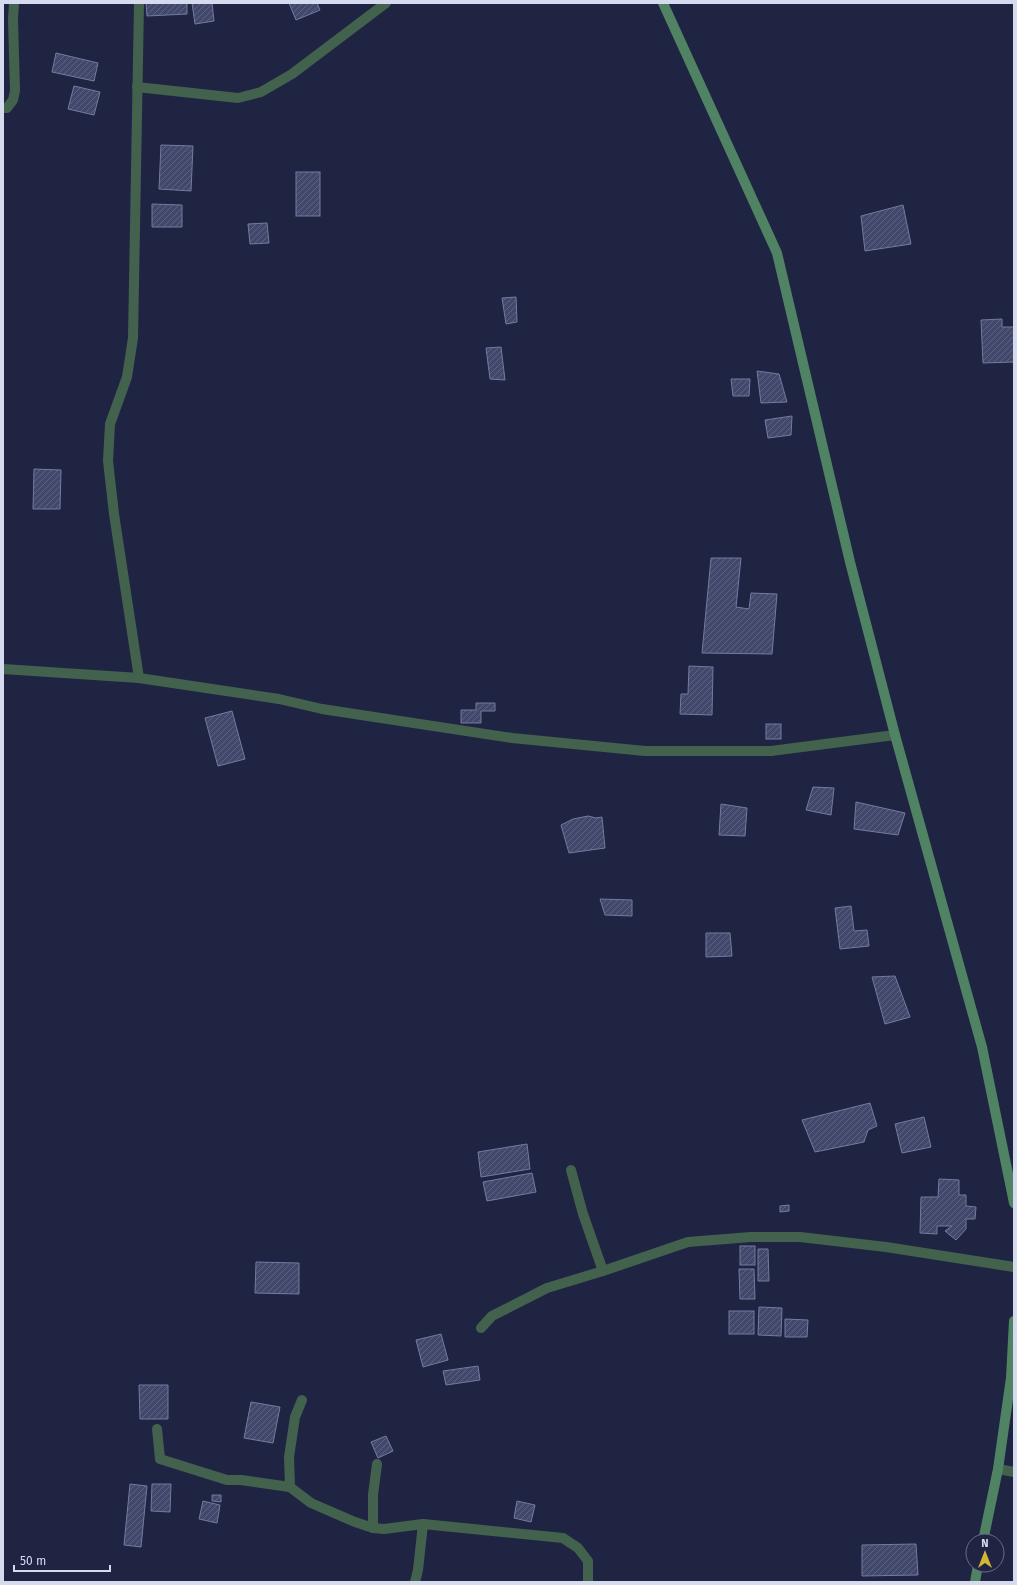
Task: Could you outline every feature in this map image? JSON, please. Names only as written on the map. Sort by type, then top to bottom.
[{"type":"street","points":[[3,108],[7,108],[13,100],[15,91],[14,3]]},
{"type":"street","points":[[139,3],[133,338],[127,377],[110,424],[108,461],[114,514],[139,678]]},
{"type":"street","points":[[137,86],[238,98],[261,92],[292,74],[386,3]]},
{"type":"street","points":[[662,3],[777,253],[850,562],[895,735],[982,1047],[1014,1203]]},
{"type":"street","points":[[3,669],[139,678],[279,699],[322,709],[512,738],[645,751],[771,751],[895,735]]},
{"type":"street","points":[[571,1170],[583,1214],[603,1271]]},
{"type":"street","points":[[481,1328],[492,1316],[547,1288],[603,1271],[688,1242],[751,1237],[800,1237],[886,1247],[1014,1267]]},
{"type":"street","points":[[985,1533],[998,1469],[1011,1378],[1014,1321]]},
{"type":"street","points":[[290,1487],[289,1457],[295,1417],[302,1400]]},
{"type":"street","points":[[157,1429],[160,1459],[227,1480],[241,1480],[290,1487],[311,1503],[355,1522],[374,1528],[384,1530],[423,1524],[563,1538],[578,1548],[588,1561],[588,1582]]},
{"type":"street","points":[[374,1528],[374,1495],[377,1464]]},
{"type":"street","points":[[998,1469],[1014,1472]]},
{"type":"street","points":[[415,1582],[418,1570],[423,1524]]},
{"type":"building","points":[[146,3],[187,3],[187,14],[147,16]]},
{"type":"building","points":[[192,3],[212,3],[214,21],[195,24]]},
{"type":"building","points":[[289,3],[317,3],[320,10],[296,20]]},
{"type":"building","points":[[56,53],[98,63],[94,81],[52,72]]},
{"type":"building","points":[[74,86],[100,92],[94,115],[68,109]]},
{"type":"building","points":[[161,145],[193,146],[191,191],[159,189]]},
{"type":"building","points":[[296,172],[320,172],[320,216],[296,216]]},
{"type":"building","points":[[152,204],[182,205],[182,227],[152,227]]},
{"type":"building","points":[[903,205],[911,244],[865,251],[861,216]]},
{"type":"building","points":[[267,223],[269,243],[250,244],[248,224]]},
{"type":"building","points":[[516,297],[517,322],[506,324],[502,298]]},
{"type":"building","points":[[1002,319],[1002,327],[1014,327],[1014,362],[983,363],[981,320]]},
{"type":"building","points":[[501,347],[505,380],[490,379],[486,348]]},
{"type":"building","points":[[757,371],[779,374],[787,402],[761,403]]},
{"type":"building","points":[[731,379],[750,379],[749,396],[733,396]]},
{"type":"building","points":[[792,416],[791,435],[768,438],[765,420]]},
{"type":"building","points":[[34,469],[61,470],[60,509],[33,509]]},
{"type":"building","points":[[711,558],[741,558],[736,607],[749,609],[751,593],[777,594],[772,654],[702,653]]},
{"type":"building","points":[[689,666],[713,667],[712,715],[680,714],[681,694],[688,694]]},
{"type":"building","points":[[476,703],[495,703],[495,711],[481,711],[481,723],[461,723],[461,710],[476,710]]},
{"type":"building","points":[[232,711],[245,759],[218,766],[205,718]]},
{"type":"building","points":[[766,724],[781,724],[781,739],[766,739]]},
{"type":"building","points":[[813,787],[834,788],[831,815],[806,810]]},
{"type":"building","points":[[856,802],[905,813],[898,835],[854,829]]},
{"type":"building","points":[[721,804],[747,808],[745,836],[719,835]]},
{"type":"building","points":[[588,816],[596,818],[602,817],[605,848],[569,853],[561,825],[573,819]]},
{"type":"building","points":[[600,899],[632,900],[632,916],[605,915]]},
{"type":"building","points":[[851,906],[854,931],[867,930],[869,946],[840,949],[835,908]]},
{"type":"building","points":[[706,933],[730,933],[732,956],[706,957]]},
{"type":"building","points":[[895,976],[910,1017],[885,1024],[872,977]]},
{"type":"building","points":[[870,1103],[877,1126],[868,1130],[864,1142],[815,1152],[802,1120]]},
{"type":"building","points":[[924,1117],[931,1147],[902,1153],[895,1124]]},
{"type":"building","points":[[527,1144],[530,1169],[481,1177],[478,1152]]},
{"type":"building","points":[[532,1173],[536,1192],[487,1201],[483,1182]]},
{"type":"building","points":[[939,1179],[959,1180],[959,1195],[966,1195],[966,1206],[976,1207],[975,1219],[966,1219],[966,1229],[956,1240],[945,1231],[952,1226],[937,1226],[937,1234],[920,1233],[921,1197],[938,1197]]},
{"type":"building","points":[[789,1205],[789,1211],[780,1212],[780,1206]]},
{"type":"building","points":[[740,1246],[755,1246],[755,1265],[740,1265]]},
{"type":"building","points":[[758,1249],[768,1249],[769,1281],[758,1281]]},
{"type":"building","points":[[256,1262],[299,1263],[299,1294],[255,1293]]},
{"type":"building","points":[[739,1269],[754,1269],[755,1299],[740,1299]]},
{"type":"building","points":[[759,1307],[782,1308],[781,1336],[758,1335]]},
{"type":"building","points":[[729,1311],[754,1311],[754,1334],[729,1334]]},
{"type":"building","points":[[785,1319],[808,1320],[807,1337],[785,1337]]},
{"type":"building","points":[[441,1334],[448,1360],[423,1367],[416,1340]]},
{"type":"building","points":[[478,1366],[480,1380],[446,1385],[443,1371]]},
{"type":"building","points":[[139,1385],[168,1385],[168,1419],[140,1419]]},
{"type":"building","points":[[251,1402],[280,1407],[273,1443],[244,1438]]},
{"type":"building","points":[[386,1436],[393,1451],[378,1458],[371,1442]]},
{"type":"building","points":[[130,1484],[147,1486],[141,1547],[124,1545]]},
{"type":"building","points":[[152,1484],[171,1484],[170,1512],[151,1511]]},
{"type":"building","points":[[212,1495],[221,1495],[221,1502],[212,1501]]},
{"type":"building","points":[[203,1501],[220,1505],[217,1523],[199,1519]]},
{"type":"building","points":[[517,1501],[535,1505],[531,1522],[514,1518]]},
{"type":"building","points":[[916,1544],[918,1575],[862,1576],[862,1545]]}]
